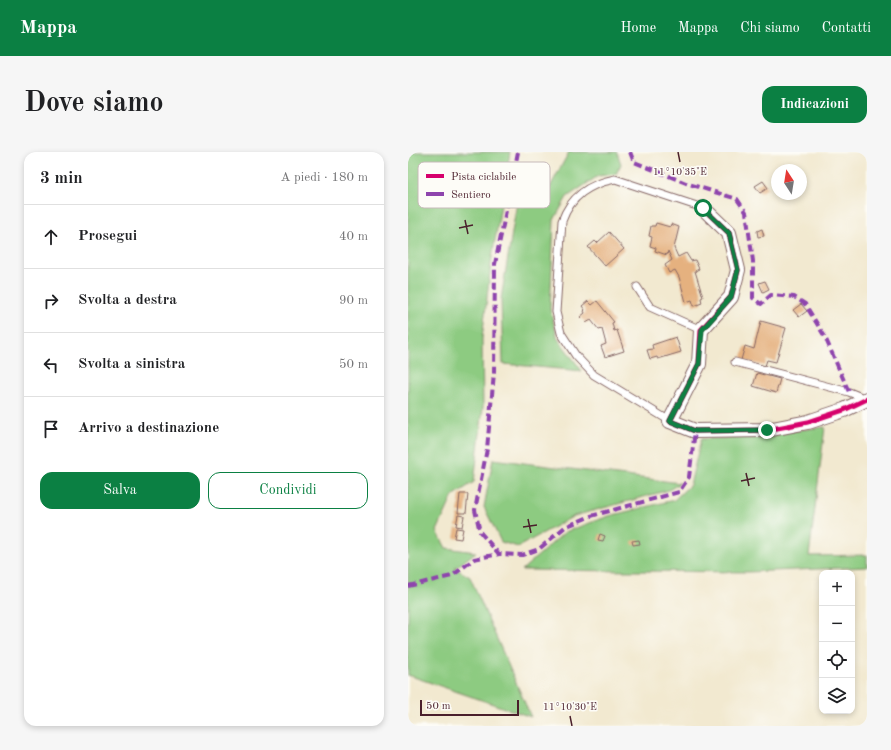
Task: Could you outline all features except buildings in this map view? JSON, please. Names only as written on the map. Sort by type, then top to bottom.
[{"type":"street","points":[[703,208],[729,233],[738,270],[731,297],[702,330],[699,364],[670,421],[695,431],[767,430],[808,422],[844,410],[866,399]]},
{"type":"lane","points":[[670,421],[594,375],[576,356],[561,333],[556,312],[562,221],[566,210],[585,189],[600,182],[615,179],[703,208]]},
{"type":"lane","points":[[637,287],[650,307],[702,330]]},
{"type":"lane","points":[[735,362],[849,392],[866,399]]},
{"type":"green space","points":[[408,152],[510,152],[508,162],[418,162],[418,208],[500,208],[491,264],[482,339],[483,408],[474,482],[453,496],[437,531],[446,548],[476,552],[455,568],[470,577],[531,717],[408,675]]},
{"type":"green space","points":[[569,152],[617,152],[621,164],[616,174],[598,176],[567,197],[554,220],[550,309],[558,339],[582,371],[503,364],[501,299],[516,208],[550,208],[550,187]]},
{"type":"green space","points":[[825,427],[809,556],[867,555],[867,567],[748,572],[522,570],[565,532],[609,516],[674,500],[690,485],[701,439],[732,438]]},
{"type":"green space","points":[[493,459],[680,483],[669,490],[574,516],[518,547],[501,542],[484,507]]},
{"type":"marked path","points":[[516,162],[518,152]]},
{"type":"marked path","points":[[630,152],[634,162],[686,183],[737,199],[746,212],[753,261],[753,298],[761,304],[771,295],[794,297],[805,304],[825,337],[849,392]]},
{"type":"marked path","points":[[506,208],[495,264],[494,373],[487,449],[475,510],[480,532],[499,554],[522,555],[539,549],[565,527],[591,516],[679,492],[689,477],[695,431]]},
{"type":"marked path","points":[[408,586],[452,576],[474,559],[499,554]]},
{"type":"cycle path","points":[[703,208],[729,233],[738,270],[731,297],[701,330],[699,364],[670,421],[695,431],[767,430],[808,422],[844,410],[867,399]]},
{"type":"route","points":[[703,208],[729,233],[738,270],[731,297],[702,330],[699,364],[670,421],[695,431],[767,430]]}]
